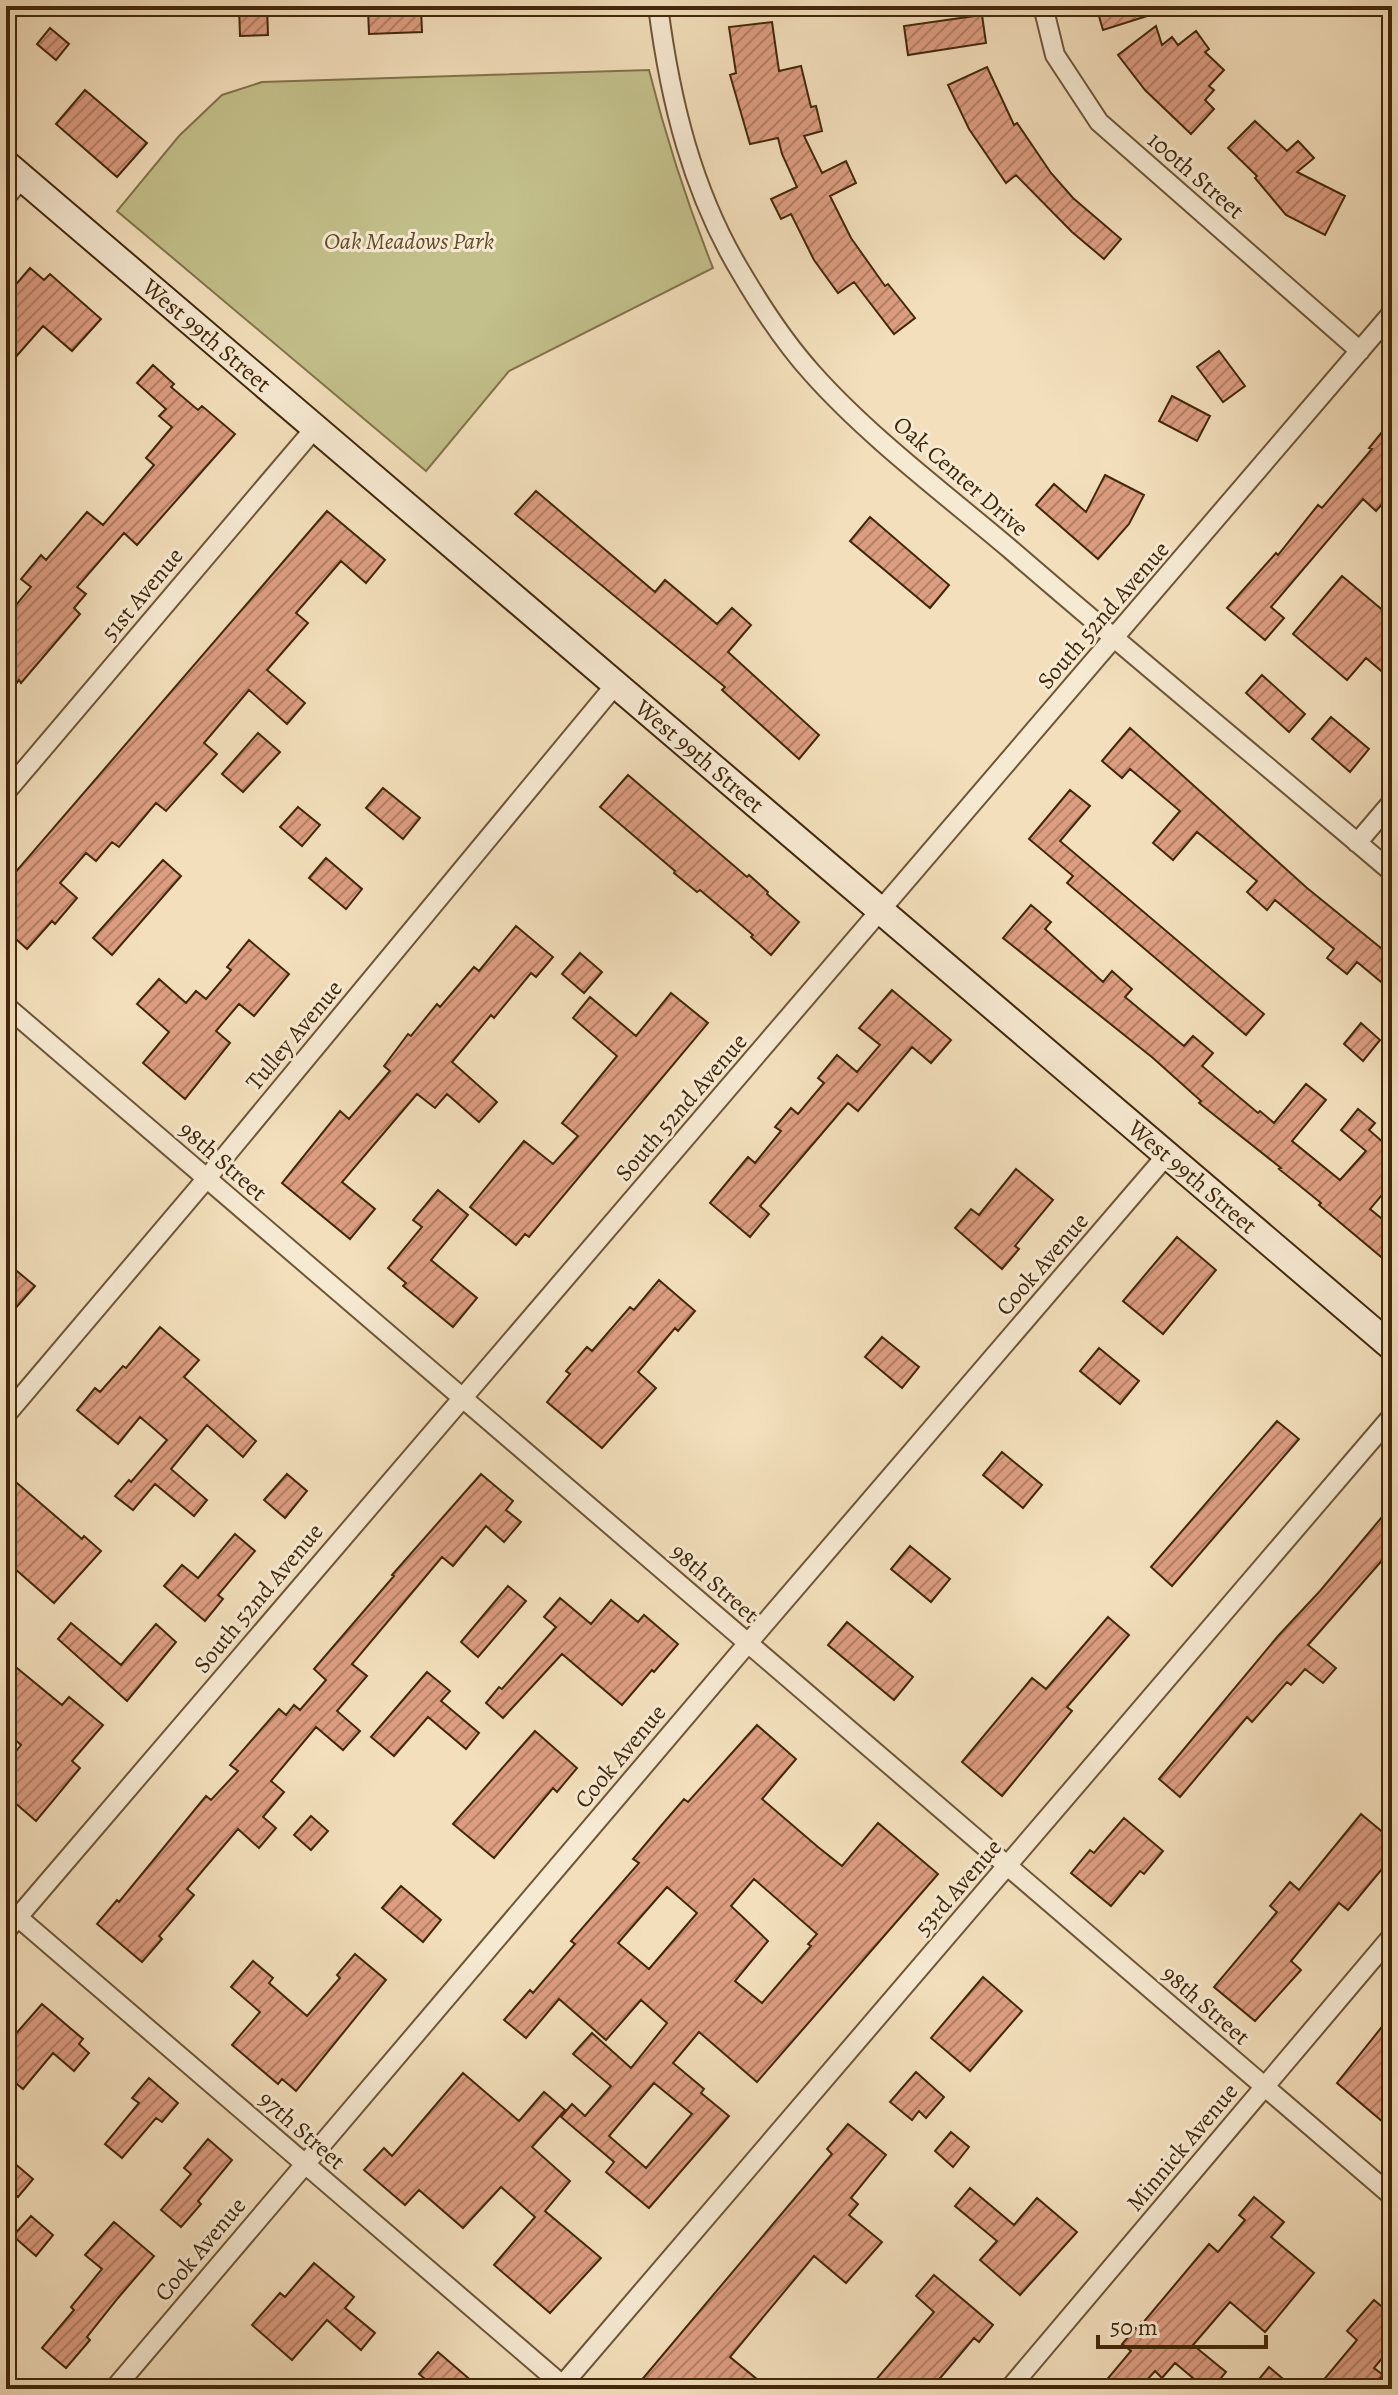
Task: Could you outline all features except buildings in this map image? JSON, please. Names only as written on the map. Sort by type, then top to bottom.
[{"type":"street","name":"Oak Center Drive","points":[[658,6],[676,115],[699,185],[741,273],[780,333],[812,373],[856,417],[1115,640],[1392,872]]},
{"type":"street","name":"100th Street","points":[[1043,6],[1055,55],[1099,122],[1360,351]]},
{"type":"street","name":"West 99th Street","points":[[11,180],[315,428],[1392,1347]]},
{"type":"street","name":"South 52nd Avenue","points":[[10,1919],[882,912],[1392,313]]},
{"type":"street","name":"51st Avenue","points":[[6,792],[315,428]]},
{"type":"street","name":"Tulley Avenue","points":[[6,1415],[207,1178],[616,684]]},
{"type":"street","points":[[1357,843],[1392,802]]},
{"type":"street","name":"98th Street","points":[[6,1006],[1392,2196]]},
{"type":"street","name":"Cook Avenue","points":[[114,2389],[1166,1156]]},
{"type":"street","name":"53rd Avenue","points":[[563,2388],[1392,1416]]},
{"type":"street","name":"97th Street","points":[[10,1919],[304,2163],[563,2388]]},
{"type":"street","name":"Minnick Avenue","points":[[1009,2389],[1392,1936]]},
{"type":"green space","name":"Oak Meadows Park","points":[[649,70],[678,170],[713,268],[509,371],[426,471],[117,211],[179,136],[222,95],[262,82]]}]
